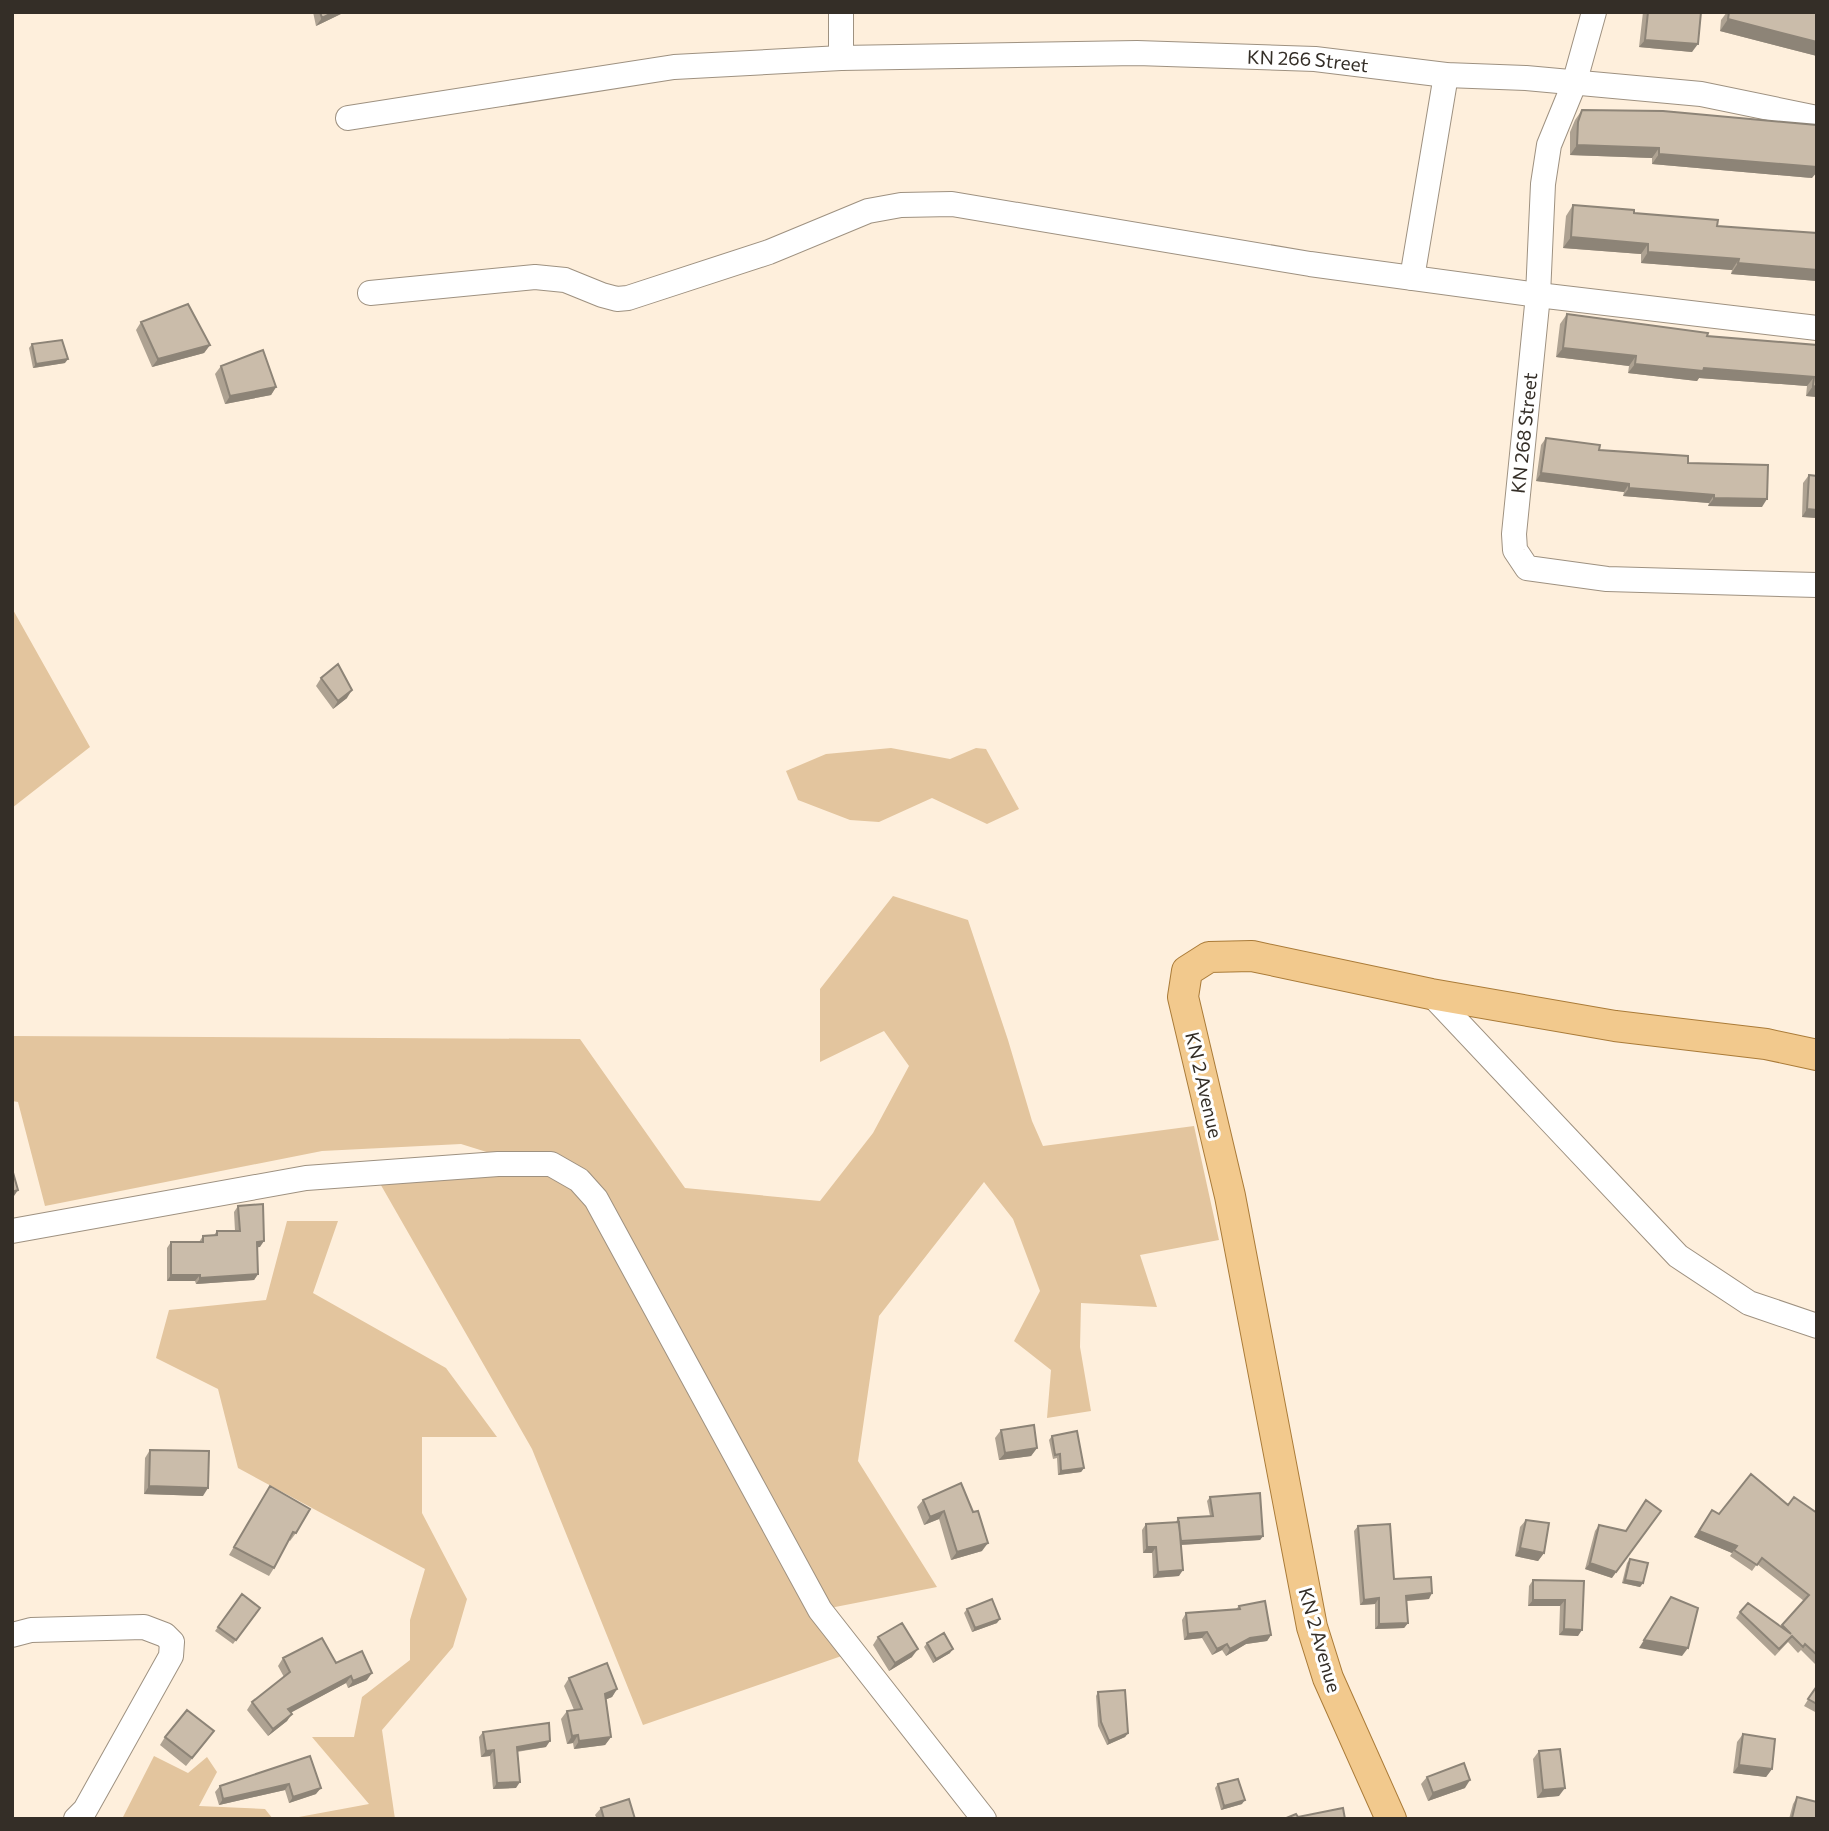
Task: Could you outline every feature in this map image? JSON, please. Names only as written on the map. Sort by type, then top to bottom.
[{"type":"main road","name":"KN 2 Avenue","points":[[1391,1819],[1328,1678],[1312,1627],[1230,1196],[1183,998],[1187,971],[1209,957],[1252,956],[1431,994],[1615,1026],[1766,1044],[1817,1055]]},
{"type":"street","points":[[841,12],[841,58]]},
{"type":"street","name":"KN 268 Street","points":[[1594,12],[1574,84],[1549,145],[1543,184],[1538,295],[1514,551],[1527,568],[1607,579],[1817,585]]},
{"type":"street","name":"KN 266 Street","points":[[348,118],[674,67],[841,58],[1137,53],[1315,59],[1446,75],[1526,78],[1701,94],[1817,118]]},
{"type":"street","points":[[1412,278],[1446,75]]},
{"type":"street","points":[[370,293],[535,277],[565,280],[602,295],[617,299],[628,298],[769,252],[868,211],[901,205],[952,204],[1310,264],[1538,295],[1817,328]]},
{"type":"street","points":[[1431,994],[1678,1256],[1749,1303],[1817,1326]]},
{"type":"street","points":[[12,1231],[306,1178],[498,1164],[551,1164],[579,1180],[596,1199],[820,1610],[984,1819]]},
{"type":"street","points":[[12,1635],[31,1630],[144,1627],[165,1635],[172,1642],[171,1656],[159,1679],[85,1810],[76,1819]]},
{"type":"shaded area","points":[[12,608],[90,747],[12,808]]},
{"type":"shaded area","points":[[891,748],[950,759],[976,748],[986,749],[1019,809],[987,824],[932,798],[879,822],[850,820],[798,800],[786,771],[826,754]]},
{"type":"shaded area","points":[[893,896],[968,920],[1032,1121],[1043,1146],[1194,1126],[1219,1240],[1140,1255],[1157,1307],[1081,1303],[1080,1347],[1091,1411],[1047,1418],[1051,1370],[1014,1341],[1040,1291],[1013,1219],[984,1182],[879,1316],[858,1461],[937,1587],[825,1609],[853,1652],[643,1725],[532,1449],[374,1173],[471,1165],[573,1179],[461,1144],[322,1151],[45,1206],[18,1102],[12,1101],[12,1036],[580,1039],[685,1188],[820,1201],[873,1133],[909,1066],[884,1031],[820,1062],[820,989]]},
{"type":"shaded area","points":[[287,1221],[338,1221],[313,1293],[446,1368],[497,1437],[422,1437],[422,1513],[467,1599],[453,1647],[382,1730],[395,1819],[288,1819],[369,1804],[312,1737],[354,1737],[362,1697],[410,1660],[410,1620],[425,1569],[238,1468],[218,1389],[156,1358],[169,1310],[266,1300]]},
{"type":"shaded area","points":[[154,1756],[188,1773],[207,1757],[217,1772],[199,1806],[265,1809],[273,1819],[122,1819]]},
{"type":"building","points":[[320,12],[334,12],[322,18]]},
{"type":"building","points":[[1648,12],[1701,12],[1698,44],[1645,40]]},
{"type":"building","points":[[1729,12],[1817,12],[1817,42],[1728,19]]},
{"type":"building","points":[[1582,110],[1663,111],[1817,125],[1817,167],[1659,154],[1659,148],[1577,145],[1578,122]]},
{"type":"building","points":[[1573,205],[1718,220],[1717,226],[1817,233],[1817,270],[1738,263],[1739,259],[1648,252],[1648,244],[1571,237]]},
{"type":"building","points":[[188,304],[210,345],[158,359],[141,322]]},
{"type":"building","points":[[1567,314],[1708,333],[1707,336],[1817,345],[1817,387],[1813,386],[1814,377],[1635,364],[1636,356],[1563,348]]},
{"type":"building","points":[[62,340],[68,359],[36,364],[32,344]]},
{"type":"building","points":[[263,350],[276,387],[230,396],[221,366]]},
{"type":"building","points":[[1546,438],[1600,445],[1599,450],[1688,456],[1688,463],[1768,465],[1767,499],[1714,498],[1714,495],[1629,488],[1629,484],[1541,473]]},
{"type":"building","points":[[1809,475],[1817,476],[1817,510],[1807,509]]},
{"type":"building","points":[[338,664],[352,690],[338,701],[321,678]]},
{"type":"building","points":[[12,1169],[18,1190],[12,1192]]},
{"type":"building","points":[[263,1204],[264,1241],[257,1242],[258,1274],[200,1278],[200,1275],[171,1275],[171,1242],[203,1242],[203,1236],[217,1235],[217,1231],[240,1231],[238,1206]]},
{"type":"building","points":[[1034,1425],[1037,1448],[1005,1453],[1001,1430]]},
{"type":"building","points":[[1077,1431],[1084,1468],[1061,1471],[1060,1454],[1055,1455],[1052,1436]]},
{"type":"building","points":[[150,1450],[209,1451],[208,1488],[149,1486]]},
{"type":"building","points":[[1751,1474],[1788,1505],[1794,1497],[1817,1513],[1817,1655],[1805,1644],[1803,1647],[1792,1636],[1779,1649],[1740,1612],[1748,1603],[1791,1634],[1782,1625],[1809,1595],[1762,1558],[1757,1565],[1734,1550],[1737,1546],[1699,1531],[1712,1510],[1719,1514]]},
{"type":"building","points":[[961,1483],[973,1512],[978,1511],[988,1543],[957,1552],[944,1511],[930,1517],[923,1500]]},
{"type":"building","points":[[270,1486],[310,1509],[296,1533],[293,1532],[274,1568],[234,1547]]},
{"type":"building","points":[[1260,1493],[1263,1536],[1181,1541],[1178,1518],[1213,1516],[1210,1497]]},
{"type":"building","points":[[1646,1500],[1661,1511],[1616,1572],[1590,1563],[1599,1525],[1626,1531]]},
{"type":"building","points":[[1526,1520],[1549,1523],[1544,1553],[1520,1548]]},
{"type":"building","points":[[1179,1522],[1183,1570],[1158,1572],[1156,1547],[1147,1547],[1146,1524]]},
{"type":"building","points":[[1390,1524],[1394,1579],[1431,1577],[1432,1593],[1406,1596],[1408,1623],[1379,1624],[1379,1598],[1364,1600],[1358,1526]]},
{"type":"building","points":[[1630,1559],[1648,1563],[1643,1583],[1625,1580]]},
{"type":"building","points":[[1533,1580],[1584,1581],[1582,1630],[1564,1629],[1565,1600],[1533,1600]]},
{"type":"building","points":[[242,1594],[260,1608],[236,1640],[218,1627]]},
{"type":"building","points":[[1671,1597],[1698,1608],[1688,1648],[1644,1640]]},
{"type":"building","points":[[992,1599],[1000,1619],[975,1628],[967,1609]]},
{"type":"building","points":[[1265,1601],[1271,1635],[1250,1638],[1230,1649],[1227,1644],[1217,1649],[1207,1632],[1188,1634],[1186,1613],[1240,1609],[1239,1606]]},
{"type":"building","points":[[902,1623],[918,1649],[895,1663],[878,1637]]},
{"type":"building","points":[[944,1633],[953,1649],[936,1659],[927,1643]]},
{"type":"building","points":[[322,1638],[336,1663],[362,1651],[372,1673],[353,1681],[351,1676],[288,1709],[292,1714],[273,1729],[252,1702],[290,1672],[283,1658]]},
{"type":"building","points":[[607,1663],[617,1689],[605,1694],[611,1737],[579,1741],[578,1735],[572,1736],[567,1711],[582,1709],[569,1678]]},
{"type":"building","points":[[1817,1686],[1817,1704],[1808,1699]]},
{"type":"building","points":[[1125,1690],[1128,1733],[1109,1741],[1101,1722],[1098,1692]]},
{"type":"building","points":[[187,1710],[214,1731],[192,1758],[165,1737]]},
{"type":"building","points":[[549,1723],[550,1741],[517,1747],[520,1782],[497,1783],[494,1750],[486,1751],[483,1732]]},
{"type":"building","points":[[1743,1734],[1775,1739],[1772,1769],[1739,1765]]},
{"type":"building","points":[[1560,1749],[1565,1788],[1543,1790],[1539,1751]]},
{"type":"building","points":[[310,1756],[321,1788],[293,1797],[289,1784],[223,1799],[220,1786]]},
{"type":"building","points":[[1464,1763],[1470,1780],[1433,1793],[1427,1777]]},
{"type":"building","points":[[1238,1779],[1245,1800],[1224,1806],[1218,1784]]},
{"type":"building","points":[[1797,1797],[1817,1802],[1817,1819],[1792,1818]]},
{"type":"building","points":[[629,1799],[635,1819],[604,1819],[601,1808]]},
{"type":"building","points":[[1343,1808],[1345,1819],[1284,1819],[1296,1814],[1298,1817]]}]
